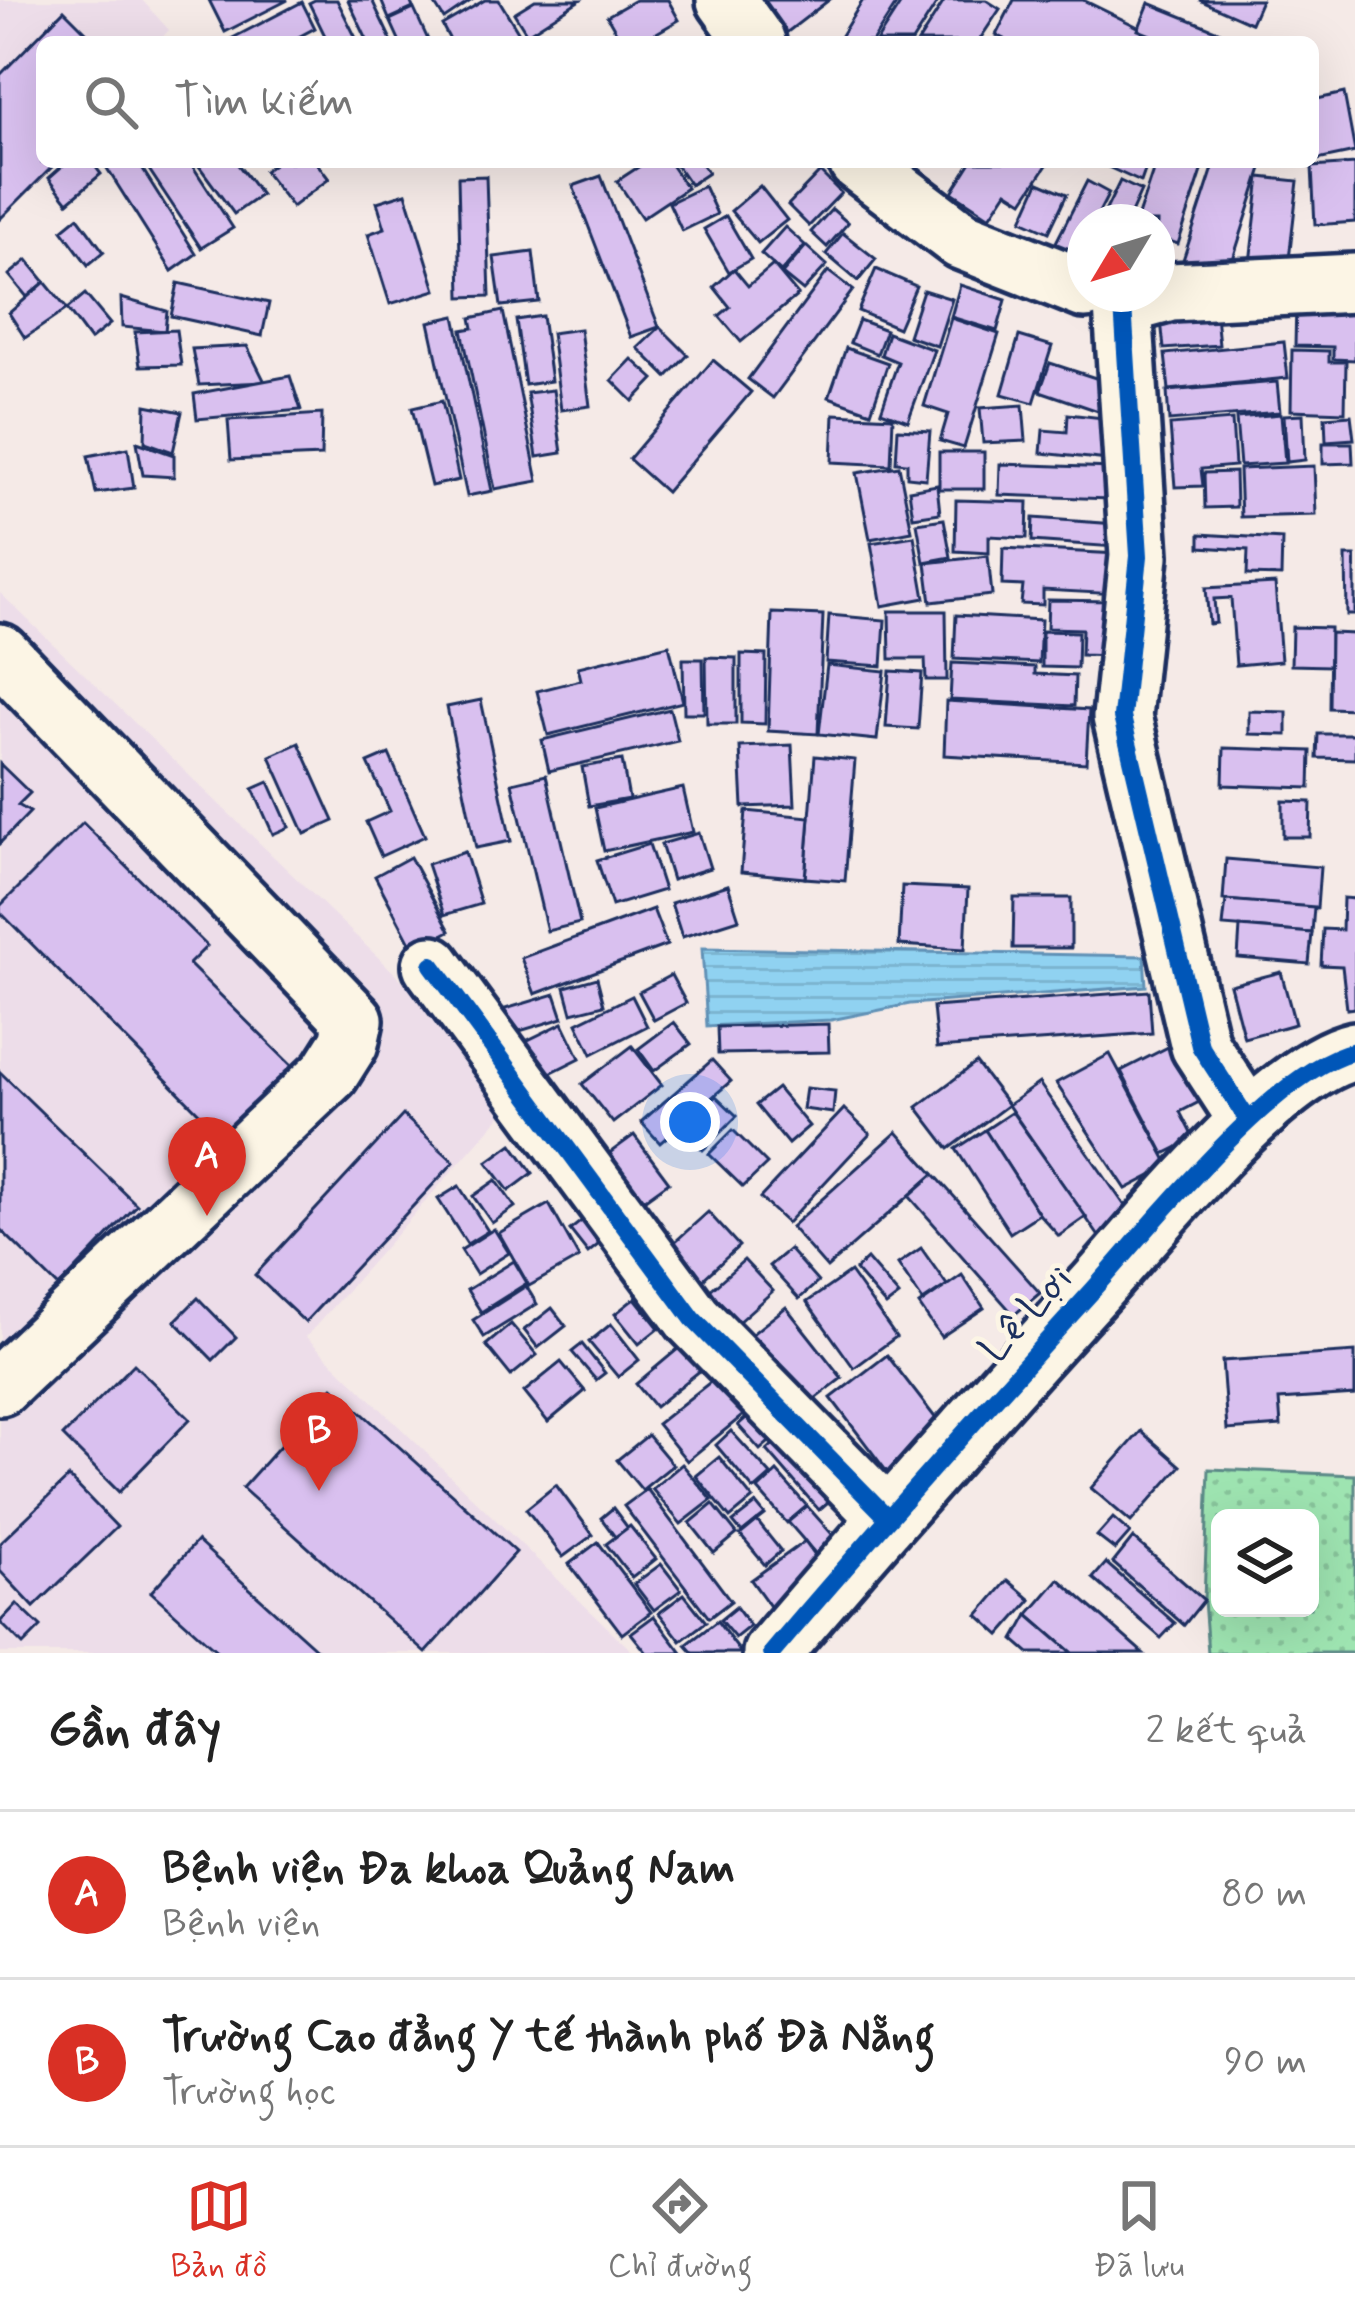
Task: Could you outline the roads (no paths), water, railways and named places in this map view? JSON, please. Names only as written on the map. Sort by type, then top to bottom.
[{"type":"street","points":[[726,0],[752,36]]},
{"type":"street","points":[[865,168],[961,240],[1067,282]]},
{"type":"street","points":[[1175,292],[1355,283]]},
{"type":"street","points":[[1104,312],[1139,556],[1122,717],[1200,1046],[1248,1120]]},
{"type":"street","points":[[0,653],[354,1020],[349,1043],[330,1073],[0,1386]]},
{"type":"street","points":[[432,965],[692,1319],[886,1517]]},
{"type":"street","name":"Lê Lợi","points":[[772,1653],[886,1517],[1248,1120],[1331,1056],[1355,1051]]},
{"type":"water","points":[[702,948],[1144,956],[1146,986],[910,1004],[831,1020],[707,1026]]},
{"type":"place","name":"Bệnh viện Đa khoa Quảng Nam","points":[[207,1216]]},
{"type":"place","name":"Trường Cao đẳng Y tế thành phố Đà Nẵng","points":[[319,1491]]}]
